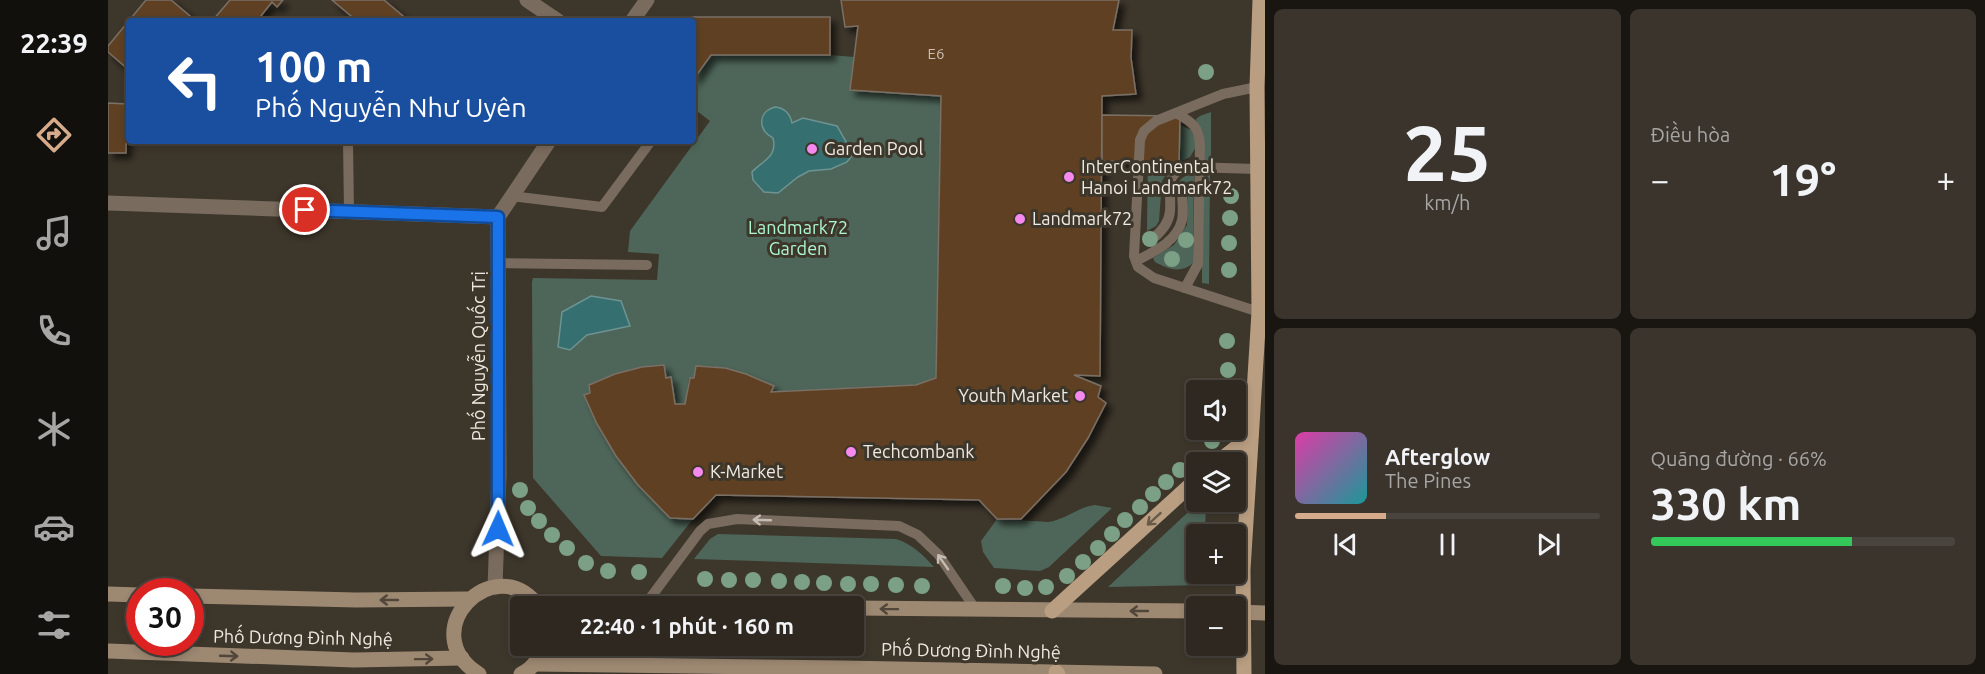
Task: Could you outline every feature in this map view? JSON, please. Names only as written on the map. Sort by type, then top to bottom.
[{"type":"main road","points":[[1240,596],[1259,312],[1257,87],[1263,25],[1260,0]]},
{"type":"main road","points":[[1231,452],[1251,436]]},
{"type":"main road","points":[[1052,611],[1186,489]]},
{"type":"main road","points":[[479,674],[469,668],[454,640],[454,626],[459,611],[468,599],[480,591],[495,587],[510,587],[527,596]]},
{"type":"main road","points":[[108,594],[126,595]]},
{"type":"main road","points":[[204,596],[356,600],[468,599]]},
{"type":"main road","points":[[864,608],[1186,611]]},
{"type":"main road","points":[[1246,613],[1265,614]]},
{"type":"main road","name":"Phố Dương Đình Nghệ","points":[[108,651],[354,660],[462,658]]},
{"type":"main road","points":[[527,669],[540,656]]},
{"type":"main road","points":[[1243,656],[1244,674]]},
{"type":"main road","name":"Phố Dương Đình Nghệ","points":[[527,669],[1155,674]]},
{"type":"street","points":[[527,0],[554,18]]},
{"type":"street","points":[[634,18],[647,0]]},
{"type":"street","points":[[108,203],[498,217],[547,144]]},
{"type":"street","name":"Phố Nguyễn Quốc Trị","points":[[495,587],[498,507],[498,217]]},
{"type":"lane","points":[[1257,87],[1223,94],[1156,121],[1144,131],[1140,140],[1134,256],[1138,267],[1154,278],[1259,312]]},
{"type":"lane","points":[[1176,113],[1196,127],[1200,135],[1198,264],[1185,288]]},
{"type":"lane","points":[[348,144],[349,212]]},
{"type":"lane","points":[[511,196],[602,207],[649,144]]},
{"type":"lane","points":[[1155,236],[1164,228],[1168,220],[1169,184],[1180,169],[1200,167],[1257,169]]},
{"type":"lane","points":[[1136,261],[1163,246],[1178,230],[1182,220],[1182,191]]},
{"type":"lane","points":[[498,263],[647,265]]},
{"type":"lane","points":[[652,596],[700,531],[708,524],[737,519],[899,526],[918,535],[938,554],[976,610]]},
{"type":"green space","name":"Landmark72 Garden","points":[[711,55],[830,55],[854,57],[850,90],[941,96],[936,378],[916,385],[771,392],[725,368],[696,366],[694,378],[689,378],[685,404],[675,404],[671,378],[666,378],[664,365],[615,374],[589,385],[590,393],[584,395],[611,446],[632,476],[670,518],[693,519],[662,558],[601,556],[533,478],[532,282],[533,278],[657,280],[659,254],[628,252],[630,231],[693,144],[696,144],[696,140],[710,121],[696,110],[696,76]]},
{"type":"green space","points":[[1211,112],[1211,162],[1205,162],[1196,119]]},
{"type":"green space","points":[[1180,125],[1191,130],[1196,147],[1190,157],[1171,167],[1162,181],[1159,221],[1156,226],[1147,231],[1148,146],[1166,128]]},
{"type":"green space","points":[[1194,174],[1193,263],[1184,268],[1170,268],[1155,262],[1153,258],[1174,245],[1187,225],[1188,187],[1177,187],[1179,181]]},
{"type":"green space","points":[[1202,175],[1210,175],[1209,284],[1202,283]]},
{"type":"green space","points":[[1095,505],[1112,508],[1049,567],[1040,571],[994,568],[983,552],[981,541],[997,519],[1048,522]]},
{"type":"green space","points":[[1188,512],[1206,512],[1205,524],[1186,524],[1186,584],[1204,585],[1108,587]]},
{"type":"green space","points":[[718,534],[896,539],[916,550],[934,567],[694,559],[710,539]]},
{"type":"water","name":"Garden Pool","points":[[775,107],[786,112],[792,123],[803,118],[837,126],[849,147],[851,157],[847,162],[831,169],[809,171],[778,193],[764,192],[753,180],[752,172],[768,158],[773,150],[773,138],[764,131],[762,122],[765,113]]},
{"type":"water","points":[[591,296],[621,301],[630,326],[587,335],[570,350],[558,347],[562,312]]},
{"type":"building","points":[[146,0],[171,0],[192,18],[131,18]]},
{"type":"building","points":[[230,0],[283,0],[277,7],[272,2],[259,18],[215,18]]},
{"type":"building","points":[[332,0],[384,0],[405,18],[353,18]]},
{"type":"building","name":"Landmark72","points":[[841,0],[1119,0],[1113,30],[1132,30],[1131,58],[1136,94],[1102,96],[1100,376],[1074,375],[1101,386],[1098,397],[1106,403],[1088,438],[1066,472],[1021,519],[997,519],[979,500],[716,495],[693,519],[670,518],[638,485],[616,456],[597,424],[584,395],[590,393],[589,385],[615,374],[642,367],[664,365],[666,378],[671,377],[675,404],[685,404],[690,378],[694,378],[696,366],[725,368],[746,374],[774,386],[771,392],[916,385],[936,378],[941,96],[850,90],[858,26],[845,27]]},
{"type":"building","points":[[830,17],[830,55],[711,55],[696,76],[696,18],[686,18]]},
{"type":"building","points":[[126,24],[126,67],[108,52],[108,46]]},
{"type":"building","points":[[108,103],[126,104],[126,153],[108,153]]},
{"type":"building","points":[[1102,115],[1180,116],[1179,163],[1102,161]]},
{"type":"place","name":"Garden Pool","points":[[812,149]]},
{"type":"place","name":"InterContinental Hanoi Landmark72","points":[[1069,177]]},
{"type":"place","name":"Landmark72","points":[[1020,219]]},
{"type":"place","name":"Youth Market","points":[[1080,396]]},
{"type":"place","name":"Techcombank","points":[[851,452]]},
{"type":"place","name":"K-Market","points":[[698,472]]},
{"type":"route","points":[[305,210],[498,217],[498,529]]}]
